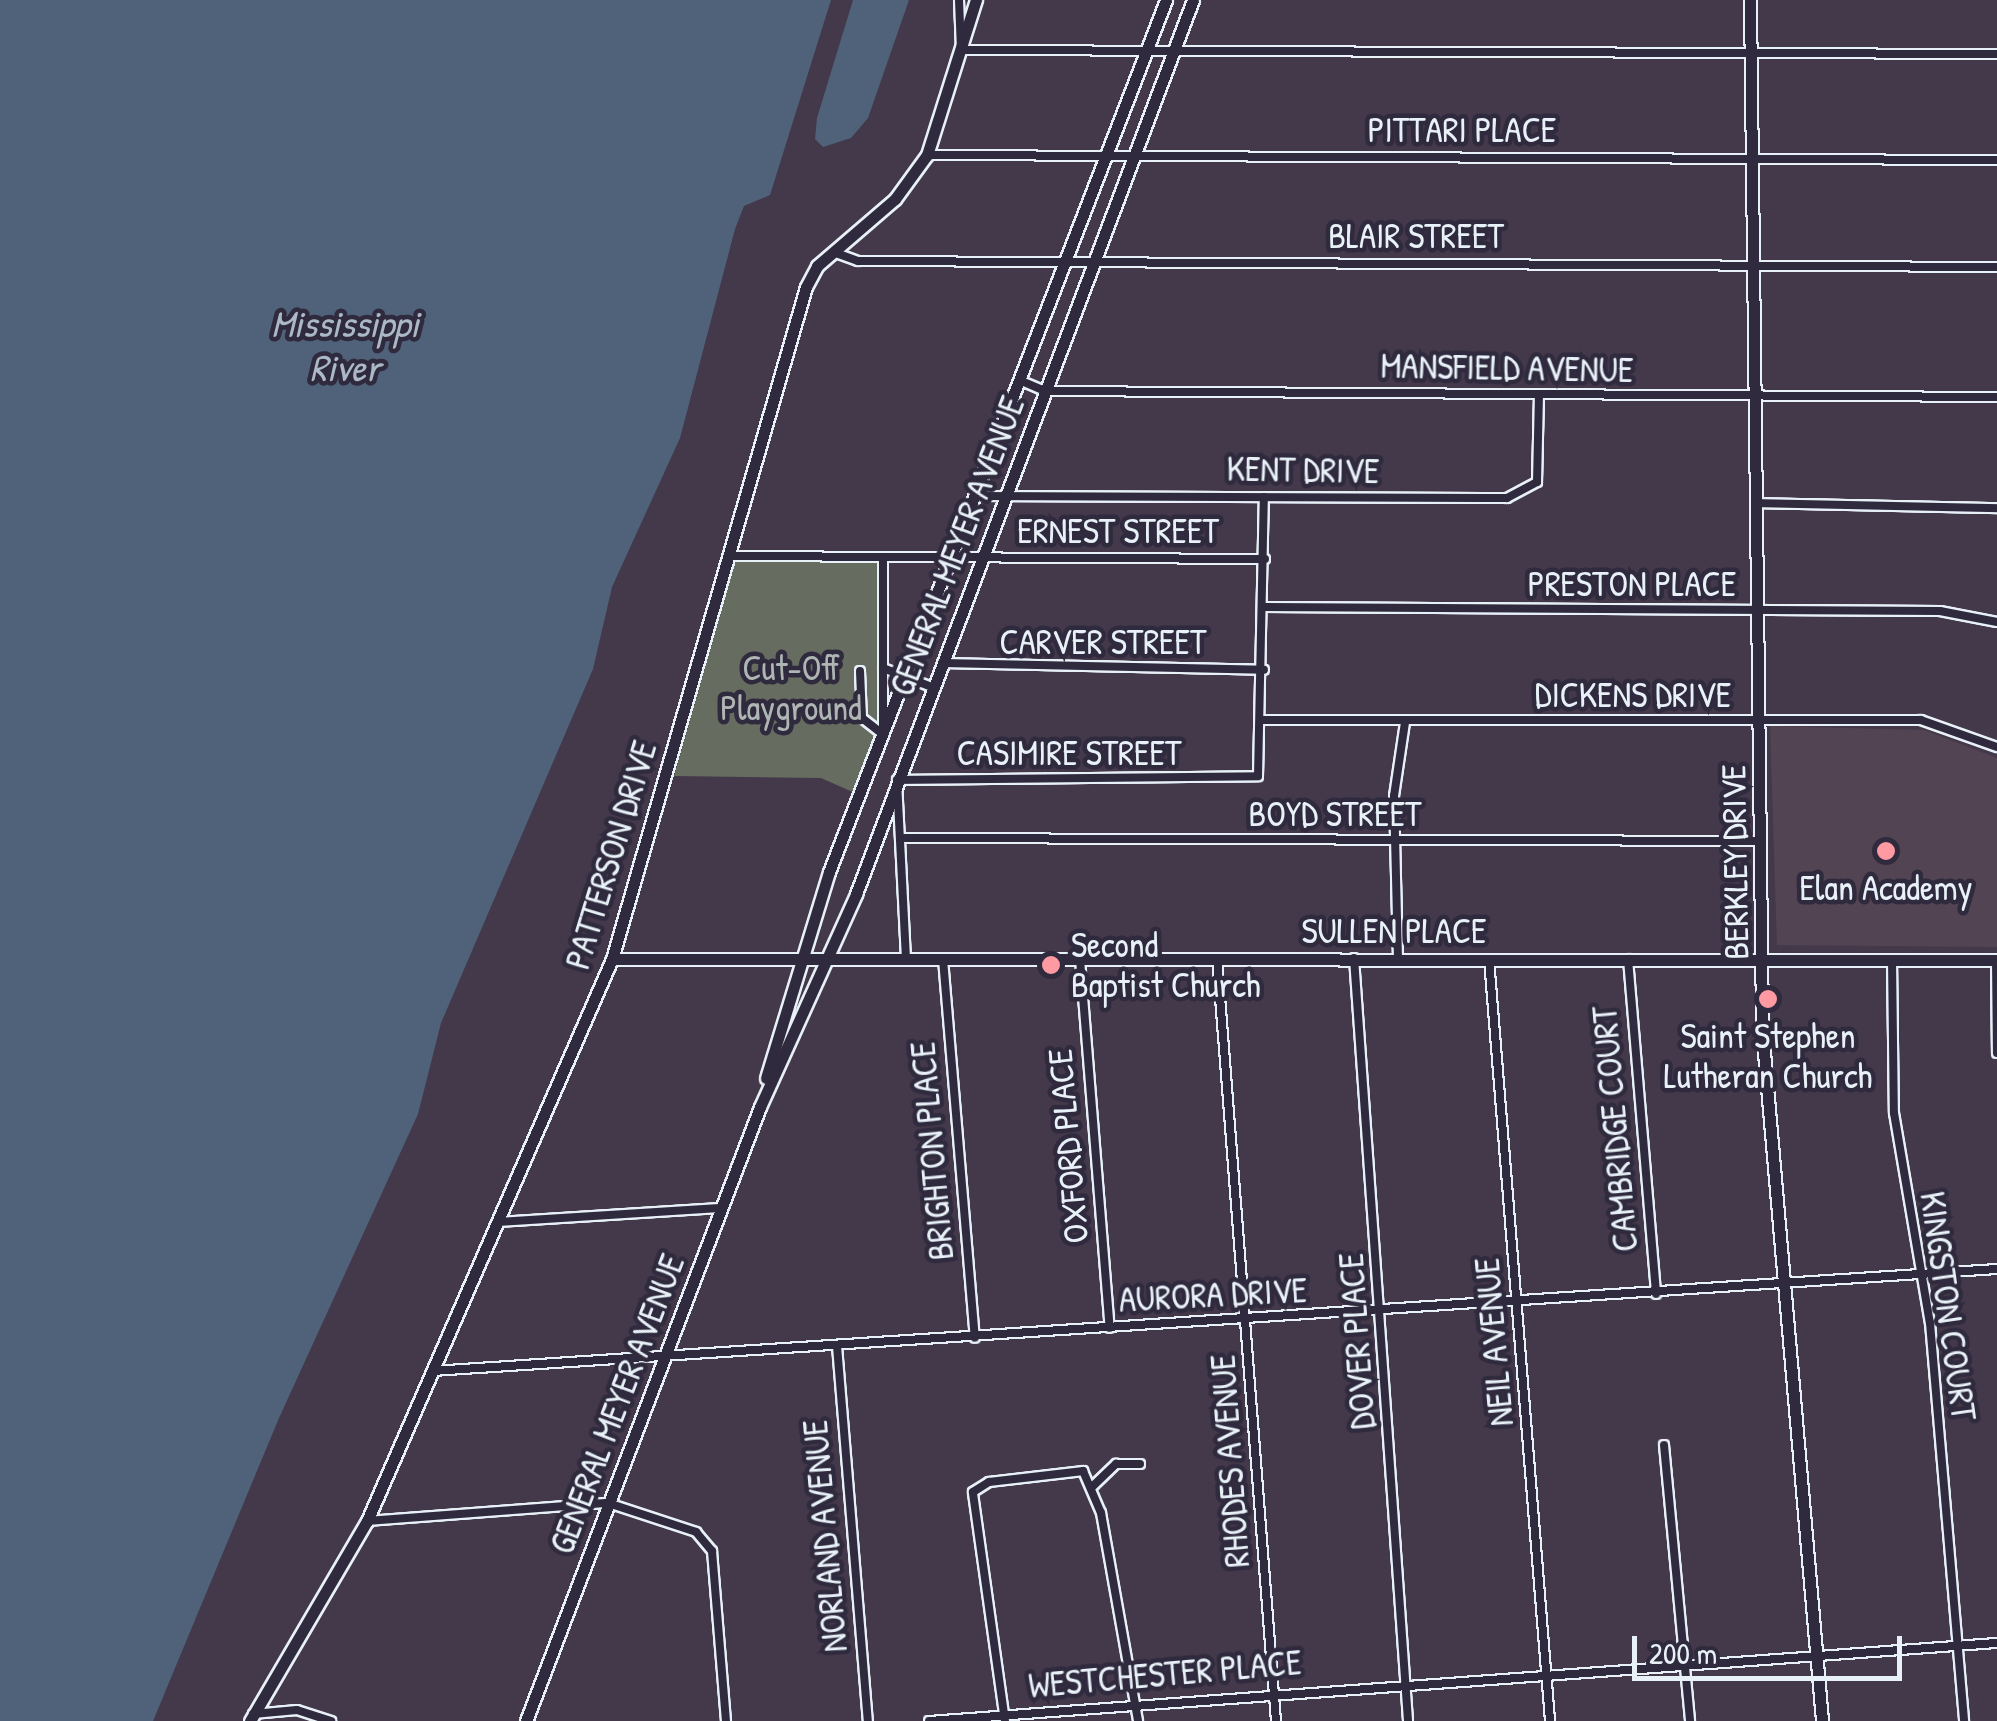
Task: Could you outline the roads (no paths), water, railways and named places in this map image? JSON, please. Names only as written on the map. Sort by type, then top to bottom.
[{"type":"street","points":[[959,0],[962,50],[1997,54]]},
{"type":"street","name":"PATTERSON DRIVE","points":[[251,1718],[367,1520],[612,959],[731,556],[800,302],[817,266],[895,199],[928,155],[976,0]]},
{"type":"street","name":"GENERAL MEYER AVENUE","points":[[760,1107],[804,958],[857,806],[1166,0]]},
{"type":"street","name":"GENERAL MEYER AVENUE","points":[[526,1721],[760,1107],[828,959],[1193,0]]},
{"type":"street","name":"BERKLEY DRIVE","points":[[1750,0],[1754,398],[1767,959],[1762,1029],[1822,1721]]},
{"type":"street","name":"PITTARI PLACE","points":[[928,155],[1997,160]]},
{"type":"street","name":"BLAIR STREET","points":[[836,252],[858,261],[1997,268]]},
{"type":"street","name":"MANSFIELD AVENUE","points":[[1020,380],[1045,392],[1754,398],[1997,396]]},
{"type":"street","name":"KENT DRIVE","points":[[975,496],[1522,495],[1540,466],[1540,395]]},
{"type":"street","points":[[1263,720],[1264,497]]},
{"type":"street","points":[[1756,503],[1997,508]]},
{"type":"street","name":"ERNEST STREET","points":[[731,556],[1264,559]]},
{"type":"street","points":[[883,557],[884,735]]},
{"type":"street","name":"PRESTON PLACE","points":[[1265,608],[1940,611],[1997,622]]},
{"type":"street","name":"CARVER STREET","points":[[942,663],[1264,670]]},
{"type":"street","points":[[883,668],[932,687]]},
{"type":"street","points":[[860,671],[862,718],[884,735]]},
{"type":"street","name":"DICKENS DRIVE","points":[[1263,720],[1933,721],[1997,746]]},
{"type":"street","name":"CASIMIRE STREET","points":[[897,780],[1242,780],[1260,773],[1263,720]]},
{"type":"street","points":[[1398,959],[1395,842],[1405,722]]},
{"type":"street","points":[[897,780],[905,838],[906,959]]},
{"type":"street","points":[[857,806],[881,818]]},
{"type":"street","name":"BOYD STREET","points":[[905,838],[1764,842]]},
{"type":"street","name":"RHODES AVENUE","points":[[1217,958],[1276,1721]]},
{"type":"street","name":"DOVER PLACE","points":[[1354,958],[1384,1312],[1408,1721]]},
{"type":"street","name":"SULLEN PLACE","points":[[612,959],[1996,960]]},
{"type":"street","name":"BRIGHTON PLACE","points":[[944,959],[974,1338]]},
{"type":"street","name":"OXFORD PLACE","points":[[1080,959],[1110,1328]]},
{"type":"street","name":"NEIL AVENUE","points":[[1489,959],[1550,1721]]},
{"type":"street","name":"CAMBRIDGE COURT","points":[[1628,959],[1656,1294]]},
{"type":"street","name":"KINGSTON COURT","points":[[1892,959],[1894,1113],[1920,1274],[1964,1721]]},
{"type":"street","points":[[1996,960],[1997,1052]]},
{"type":"street","points":[[498,1222],[720,1208]]},
{"type":"street","name":"AURORA DRIVE","points":[[432,1372],[1997,1270]]},
{"type":"street","name":"NORLAND AVENUE","points":[[837,1346],[868,1721]]},
{"type":"street","points":[[1664,1445],[1690,1721]]},
{"type":"street","points":[[1093,1486],[1116,1464],[1140,1464]]},
{"type":"street","points":[[1004,1718],[974,1492],[989,1482],[1083,1471],[1093,1486],[1101,1512],[1138,1721]]},
{"type":"street","points":[[367,1520],[608,1503],[707,1540],[726,1721]]},
{"type":"street","name":"WESTCHESTER PLACE","points":[[929,1721],[1004,1718],[1274,1692],[1686,1660],[1997,1643]]},
{"type":"street","points":[[251,1718],[297,1710],[331,1721]]},
{"type":"water","name":"Mississippi River","points":[[0,0],[831,0],[770,195],[744,206],[735,229],[680,438],[612,587],[593,669],[441,1023],[418,1114],[279,1418],[153,1721],[0,1721]]},
{"type":"water","points":[[853,0],[909,0],[868,118],[851,138],[823,147],[815,139],[817,118]]},
{"type":"place","name":"Elan Academy","points":[[1886,851]]},
{"type":"place","name":"Second Baptist Church","points":[[1051,965]]},
{"type":"place","name":"Saint Stephen Lutheran Church","points":[[1768,999]]},
{"type":"park label","name":"Cut-Off Playground","points":[[791,688]]}]
